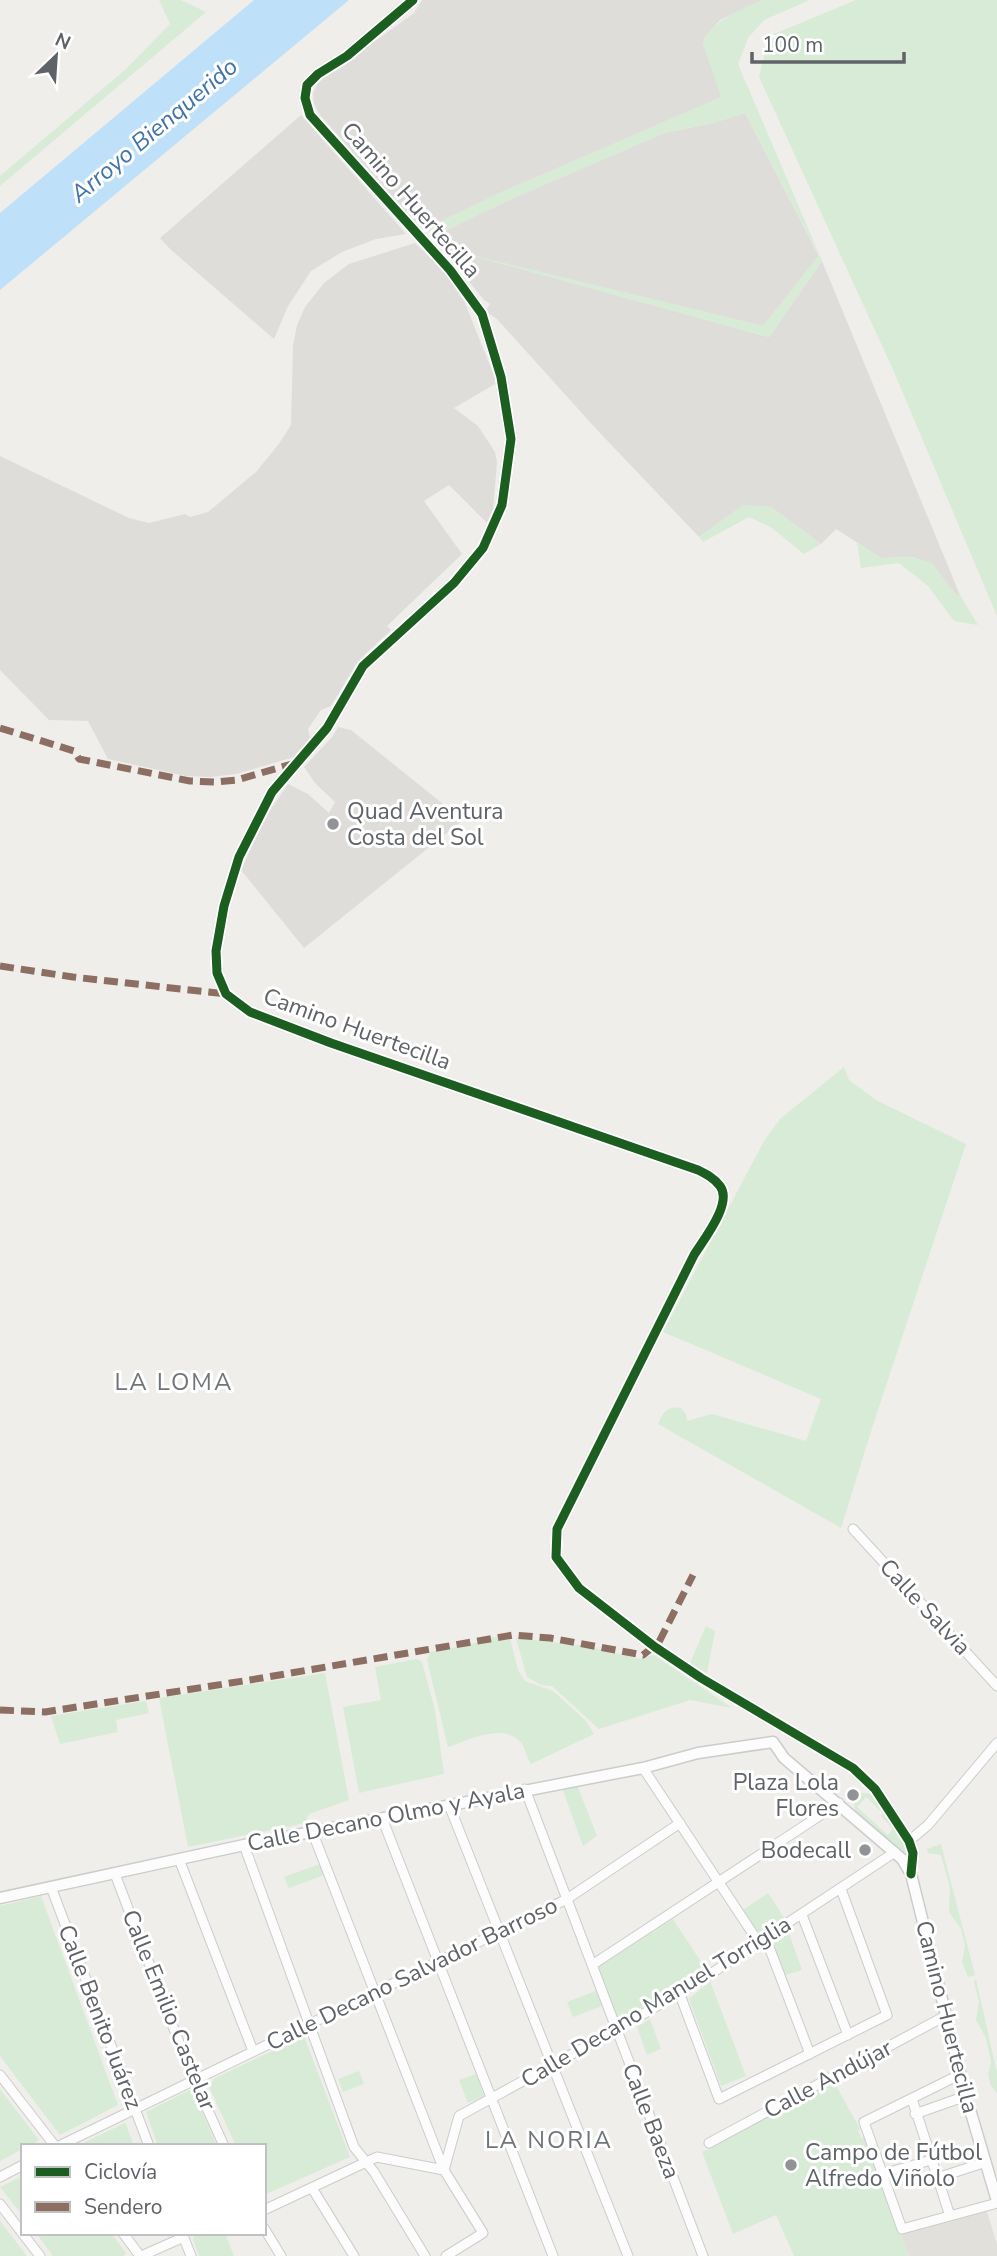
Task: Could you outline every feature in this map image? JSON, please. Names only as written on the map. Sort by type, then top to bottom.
[{"type":"street","name":"Camino Huertecilla","points":[[412,0],[347,56],[318,74],[307,85],[305,98],[310,115],[450,270],[482,313],[501,377],[511,439],[502,506],[483,548],[454,583],[363,666],[327,728],[272,792],[239,857],[223,906],[216,951],[217,973],[226,994],[250,1012],[331,1043],[698,1170],[711,1177],[722,1188],[724,1202],[719,1214],[694,1255],[557,1529],[556,1557],[579,1588],[656,1647],[701,1678],[784,1726]]},
{"type":"street","name":"Calle Salvia","points":[[853,1529],[997,1686]]},
{"type":"street","points":[[784,1726],[853,1768],[875,1789],[909,1840],[913,1853],[911,1874],[902,1858],[784,1758],[773,1742],[784,1726]]},
{"type":"street","name":"Calle Decano Olmo y Ayala","points":[[0,1898],[312,1831],[643,1768],[698,1753],[773,1742]]},
{"type":"street","points":[[909,1840],[928,1825],[997,1744]]},
{"type":"street","points":[[643,1768],[718,1883],[763,1941],[810,2054]]},
{"type":"street","name":"Calle Baeza","points":[[525,1790],[703,2256]]},
{"type":"street","points":[[592,1965],[839,1802]]},
{"type":"street","points":[[449,1805],[628,2256]]},
{"type":"street","points":[[382,1818],[553,2256]]},
{"type":"street","name":"Calle Decano Salvador Barroso","points":[[61,2144],[567,1899],[680,1823]]},
{"type":"street","points":[[312,1831],[444,2169],[483,2233],[452,2254]]},
{"type":"street","points":[[243,1845],[355,2147],[425,2256]]},
{"type":"street","name":"Calle Decano Manuel Torriglia","points":[[444,2169],[459,2116],[616,2030],[679,1992],[763,1941],[895,1852]]},
{"type":"street","points":[[179,1859],[253,2051]]},
{"type":"street","name":"Calle Emilio Castelar","points":[[116,1874],[194,2079],[223,2144]]},
{"type":"street","name":"Camino Huertecilla","points":[[911,1874],[961,2074],[997,2202]]},
{"type":"street","name":"Calle Benito Juárez","points":[[51,1887],[148,2144]]},
{"type":"street","points":[[679,1992],[719,2099],[887,2015],[841,1889]]},
{"type":"street","points":[[802,1915],[848,2035]]},
{"type":"street","name":"Calle Andújar","points":[[709,2143],[947,2015]]},
{"type":"street","points":[[961,2074],[864,2122],[902,2229],[997,2202]]},
{"type":"street","points":[[0,2075],[55,2144]]},
{"type":"street","points":[[915,2113],[967,2096]]},
{"type":"street","points":[[912,2099],[950,2216]]},
{"type":"street","points":[[266,2209],[377,2157],[444,2169]]},
{"type":"street","points":[[883,2174],[931,2160]]},
{"type":"street","points":[[937,2178],[986,2162]]},
{"type":"street","points":[[0,2177],[21,2166]]},
{"type":"street","points":[[312,2189],[354,2256]]},
{"type":"street","points":[[0,2204],[21,2231]]},
{"type":"street","points":[[266,2231],[281,2256]]},
{"type":"street","points":[[24,2235],[40,2256]]},
{"type":"street","points":[[124,2235],[140,2256],[183,2235],[191,2256]]},
{"type":"shaded area","points":[[422,0],[762,0],[720,20],[703,43],[722,97],[502,192],[423,230],[320,115],[314,104],[313,94],[318,82],[414,13]]},
{"type":"shaded area","points":[[745,113],[819,256],[763,326],[485,259],[769,337],[822,261],[960,595],[956,595],[931,563],[912,557],[881,558],[836,529],[821,544],[771,507],[743,506],[699,537],[497,319],[485,311],[490,304],[443,250],[451,249],[440,233],[511,199],[664,133]]},
{"type":"shaded area","points":[[301,115],[406,234],[376,239],[342,252],[311,271],[288,306],[274,339],[160,238]]},
{"type":"shaded area","points":[[415,243],[445,272],[465,303],[497,383],[454,408],[478,426],[495,452],[497,462],[493,511],[487,523],[449,485],[424,501],[462,554],[387,626],[391,630],[358,661],[331,706],[321,710],[308,729],[310,738],[294,757],[236,774],[186,776],[108,759],[88,721],[49,720],[0,670],[0,456],[129,518],[149,523],[185,514],[190,517],[208,512],[256,472],[291,425],[293,346],[297,325],[305,307],[324,283],[349,264]]},
{"type":"shaded area","points":[[338,727],[351,730],[463,820],[304,948],[241,870],[265,818],[288,784],[308,794],[329,813],[335,802],[315,783],[304,767]]},
{"type":"shaded area","points":[[986,2209],[997,2244],[997,2256],[909,2256],[901,2234]]},
{"type":"green space","points":[[159,0],[181,0],[206,12],[0,186],[0,176],[126,69],[170,24]]},
{"type":"green space","points":[[762,0],[810,0],[764,20],[748,38],[738,64],[822,261],[769,337],[451,250],[763,326],[819,255],[745,113],[664,133],[511,199],[440,233],[423,230],[502,192],[721,97],[703,43],[720,22]]},
{"type":"green space","points":[[856,0],[997,0],[997,616],[894,372],[759,77],[769,36]]},
{"type":"green space","points":[[743,505],[771,507],[821,544],[804,554],[772,528],[749,517],[703,542],[699,537]]},
{"type":"green space","points":[[857,543],[881,558],[912,557],[932,563],[956,595],[960,595],[978,625],[954,621],[928,586],[899,563],[861,568]]},
{"type":"green space","points":[[844,1067],[849,1080],[876,1100],[966,1144],[841,1528],[658,1424],[666,1411],[681,1408],[687,1421],[712,1414],[806,1441],[821,1399],[663,1332],[764,1141],[780,1119]]},
{"type":"green space","points":[[706,1626],[715,1631],[707,1673],[690,1663]]},
{"type":"green space","points":[[492,1637],[510,1638],[518,1670],[525,1681],[553,1691],[586,1721],[594,1734],[531,1764],[522,1744],[515,1737],[506,1734],[486,1734],[448,1747],[427,1660],[430,1652],[469,1645]]},
{"type":"green space","points":[[516,1638],[587,1646],[640,1659],[654,1655],[732,1708],[690,1700],[599,1729],[552,1686],[541,1685],[527,1677]]},
{"type":"green space","points":[[417,1659],[422,1662],[435,1710],[444,1774],[359,1793],[343,1707],[381,1700],[375,1667]]},
{"type":"green space","points":[[325,1673],[349,1800],[309,1814],[305,1823],[188,1847],[159,1698]]},
{"type":"green space","points":[[146,1701],[149,1713],[116,1720],[118,1732],[60,1744],[51,1716]]},
{"type":"green space","points":[[577,1785],[597,1836],[583,1846],[562,1788]]},
{"type":"green space","points":[[862,1793],[873,1794],[901,1837],[908,1859],[855,1811],[854,1800]],"holes":[[[866,1797],[883,1813],[881,1816],[893,1829],[888,1835],[857,1807]]]},
{"type":"green space","points":[[941,1844],[975,1975],[968,1977],[962,1962],[965,1945],[961,1929],[949,1912],[950,1888],[941,1855],[928,1853],[927,1849]]},
{"type":"green space","points":[[320,1864],[324,1875],[289,1888],[284,1877]]},
{"type":"green space","points":[[768,1893],[785,1919],[760,1936],[743,1910]]},
{"type":"green space","points":[[41,1896],[118,2105],[60,2135],[0,2056],[0,1906]]},
{"type":"green space","points":[[673,1919],[705,1968],[618,2022],[597,1968]]},
{"type":"green space","points":[[788,1931],[802,1970],[785,1975],[772,1941]]},
{"type":"green space","points":[[976,1979],[997,2073],[997,2093],[991,2086],[988,2075],[991,2062],[986,2038],[976,2020],[979,2002],[974,1982]]},
{"type":"green space","points":[[710,1981],[746,2076],[721,2086],[689,1999]]},
{"type":"green space","points":[[596,1991],[602,2006],[573,2017],[567,2002]]},
{"type":"green space","points":[[650,2019],[661,2049],[647,2055],[637,2027]]},
{"type":"green space","points":[[304,2036],[350,2157],[266,2194],[266,2144],[235,2144],[210,2089],[215,2078]]},
{"type":"green space","points":[[359,2071],[364,2084],[343,2092],[338,2079]]},
{"type":"green space","points":[[476,2074],[484,2096],[468,2103],[459,2080]]},
{"type":"green space","name":"Campo de Fútbol Alfredo Viñolo","points":[[834,2082],[860,2129],[861,2138],[866,2136],[909,2256],[794,2256],[776,2215],[733,2234],[702,2152]]},
{"type":"green space","points":[[0,2089],[39,2140],[32,2144],[21,2144],[21,2150],[0,2161]]},
{"type":"green space","points":[[192,2089],[216,2144],[157,2144],[146,2112]]},
{"type":"green space","points":[[125,2123],[133,2144],[81,2144]]},
{"type":"green space","points":[[21,2177],[21,2213],[0,2187]]},
{"type":"green space","points":[[0,2221],[27,2256],[0,2256]]},
{"type":"green space","points":[[37,2235],[112,2235],[126,2253],[124,2256],[53,2256]]},
{"type":"green space","points":[[196,2235],[226,2235],[234,2256],[199,2256],[193,2239]]},
{"type":"water","name":"Arroyo Bienquerido","points":[[254,0],[349,0],[0,290],[0,213]]},
{"type":"marked path","points":[[0,728],[74,751],[79,759],[190,781],[237,780],[295,763]]},
{"type":"marked path","points":[[0,966],[226,994]]},
{"type":"marked path","points":[[0,1710],[45,1712],[513,1635],[550,1638],[643,1655],[659,1642],[693,1575]]},
{"type":"cycle path","points":[[413,0],[347,56],[318,74],[307,85],[305,98],[310,115],[450,270],[482,314],[501,377],[511,439],[502,505],[483,548],[454,583],[363,666],[327,728],[272,792],[239,857],[224,906],[216,951],[217,973],[226,994],[250,1012],[331,1043],[698,1170],[713,1178],[720,1186],[723,1202],[716,1221],[694,1255],[557,1529],[556,1557],[579,1588],[655,1647],[701,1678],[853,1768],[875,1789],[909,1841],[913,1853],[911,1874]]},
{"type":"place","name":"Quad Aventura Costa del Sol","points":[[333,824]]},
{"type":"place","name":"Plaza Lola Flores","points":[[853,1795]]},
{"type":"place","name":"Bodecall","points":[[865,1850]]},
{"type":"place","name":"Campo de Fútbol Alfredo Viñolo","points":[[791,2165]]},
{"type":"district","name":"LA LOMA","points":[[174,1382]]},
{"type":"district","name":"LA NORIA","points":[[549,2140]]}]
